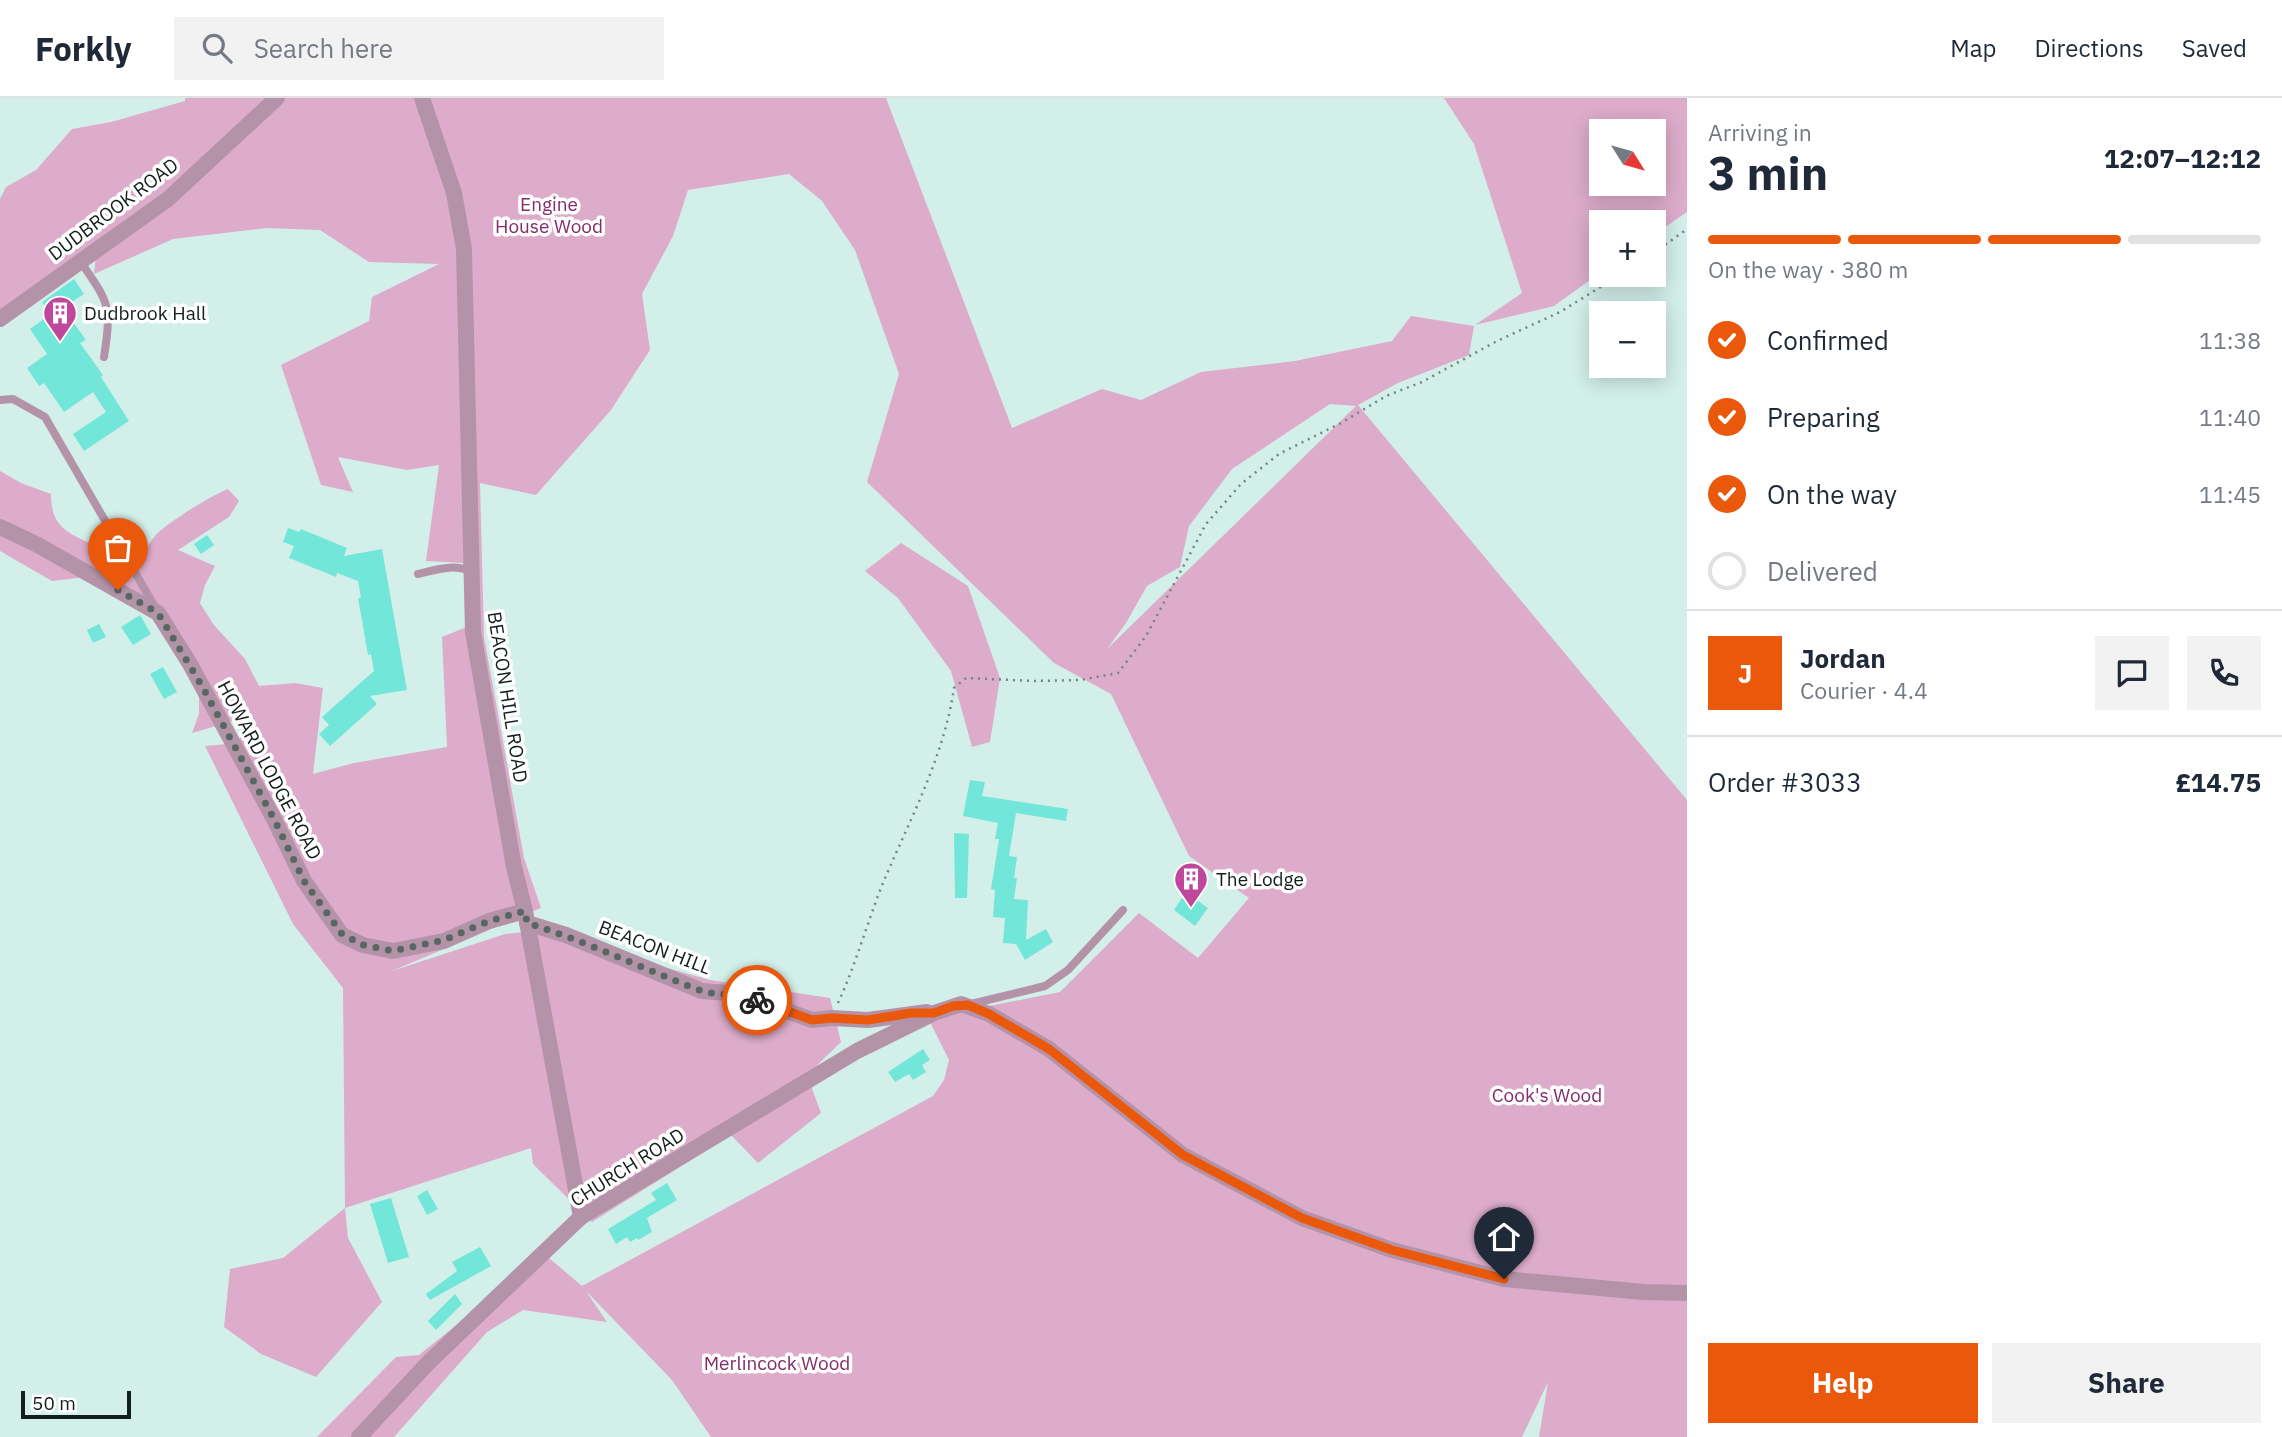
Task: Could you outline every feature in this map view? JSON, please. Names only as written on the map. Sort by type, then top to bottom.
[{"type":"street","name":"DUDBROOK ROAD","points":[[0,319],[168,199],[277,98]]},
{"type":"street","name":"BEACON HILL ROAD","points":[[422,98],[454,193],[464,249],[473,632],[514,867],[526,917],[581,1217]]},
{"type":"street","points":[[0,527],[36,544],[158,613]]},
{"type":"street","name":"HOWARD LODGE ROAD","points":[[158,613],[222,724],[304,881],[342,934],[363,945],[393,951],[444,940],[489,921],[526,917]]},
{"type":"street","name":"BEACON HILL","points":[[526,917],[702,991],[741,995],[812,1020],[868,1020],[911,1013],[934,1013]]},
{"type":"street","points":[[968,1005],[989,1014],[1049,1049],[1183,1155],[1302,1218],[1392,1250],[1504,1279],[1643,1292],[1687,1293]]},
{"type":"street","name":"CHURCH ROAD","points":[[359,1437],[428,1363],[581,1217],[857,1051],[934,1013],[953,1006],[968,1005]]},
{"type":"lane","points":[[80,261],[108,307],[104,357]]},
{"type":"lane","points":[[0,400],[13,399],[44,417],[158,613]]},
{"type":"lane","points":[[418,574],[453,567],[472,572]]},
{"type":"lane","points":[[968,1005],[1045,986],[1068,970],[1123,910]]},
{"type":"path","points":[[1666,244],[1687,229]]},
{"type":"path","points":[[832,1018],[883,885],[942,745],[954,688],[967,678],[1080,680],[1118,673],[1146,636],[1206,524],[1241,484],[1279,454],[1341,423],[1386,396],[1422,382],[1497,341],[1560,312],[1601,287]]},
{"type":"green space","points":[[185,98],[886,98],[1012,428],[1102,389],[1141,400],[1201,372],[1295,361],[1392,341],[1411,316],[1474,326],[1469,355],[1398,383],[1358,405],[1687,800],[1687,1437],[1539,1437],[1548,1382],[1522,1437],[711,1437],[672,1380],[586,1291],[607,1322],[523,1310],[487,1332],[394,1437],[317,1437],[396,1357],[419,1355],[495,1294],[549,1258],[582,1286],[933,1096],[944,1080],[949,1060],[928,1018],[1060,992],[1139,913],[1198,958],[1249,898],[1189,856],[1111,694],[1054,663],[867,482],[899,374],[855,250],[822,201],[789,174],[688,190],[673,236],[642,294],[650,350],[611,410],[536,495],[480,483],[484,637],[524,858],[541,908],[392,971],[505,934],[536,931],[710,980],[830,998],[841,1042],[807,1075],[821,1113],[758,1163],[731,1135],[592,1222],[533,1164],[531,1148],[345,1208],[343,988],[293,924],[205,746],[240,743],[240,719],[192,733],[199,714],[199,691],[149,600],[92,568],[78,578],[52,581],[0,551],[0,471],[21,483],[51,494],[55,516],[67,531],[101,549],[123,556],[141,554],[168,524],[228,489],[239,501],[229,517],[178,550],[215,566],[205,585],[200,603],[213,624],[245,659],[259,686],[295,683],[323,688],[313,774],[354,763],[447,747],[442,637],[469,626],[463,563],[426,561],[439,465],[407,470],[338,457],[353,492],[321,485],[281,365],[369,321],[372,297],[439,264],[369,262],[320,230],[266,228],[173,239],[94,274],[97,244],[0,312],[0,199],[6,187],[36,170],[72,129],[111,122],[185,101]],"holes":[[[1330,404],[1356,406],[1107,649],[1126,623],[1147,586],[1180,567],[1189,526],[1232,469]]]},
{"type":"green space","points":[[1444,98],[1687,98],[1687,212],[1666,227],[1666,210],[1589,210],[1589,281],[1554,306],[1475,325],[1522,293],[1474,144]]},
{"type":"green space","points":[[901,543],[968,586],[1000,678],[990,742],[972,747],[951,671],[898,598],[865,571]]},
{"type":"green space","points":[[345,1208],[348,1238],[382,1302],[316,1377],[261,1354],[224,1327],[230,1269],[283,1258]]},
{"type":"building","name":"Dudbrook Hall","points":[[74,279],[84,294],[63,308],[86,340],[80,343],[103,375],[101,377],[129,421],[84,451],[73,434],[106,412],[93,392],[64,412],[44,383],[39,386],[27,368],[47,354],[30,329],[51,314],[42,302]]},
{"type":"building","points":[[288,528],[299,532],[301,529],[347,548],[344,556],[382,549],[407,690],[370,696],[377,704],[330,746],[319,734],[329,725],[322,717],[374,671],[371,654],[368,655],[358,598],[361,598],[358,581],[337,573],[336,577],[289,558],[294,546],[283,542]]},
{"type":"building","points":[[207,535],[214,545],[201,554],[194,544]]},
{"type":"building","points":[[140,615],[151,634],[133,645],[121,627]]},
{"type":"building","points":[[99,624],[106,637],[93,643],[87,630]]},
{"type":"building","points":[[163,667],[177,692],[164,699],[150,674]]},
{"type":"building","points":[[970,780],[985,782],[982,796],[1068,809],[1066,821],[1016,813],[1009,856],[1017,857],[1014,899],[1028,900],[1026,940],[1046,929],[1053,942],[1025,960],[1016,944],[1003,943],[1005,918],[993,917],[995,890],[991,889],[999,839],[995,839],[998,823],[963,816]]},
{"type":"building","points":[[954,833],[969,834],[967,898],[955,898]]},
{"type":"building","name":"The Lodge","points":[[1186,892],[1208,908],[1195,926],[1174,910]]},
{"type":"building","points":[[923,1049],[930,1060],[922,1065],[926,1072],[913,1080],[909,1074],[895,1082],[888,1072]]},
{"type":"building","points":[[667,1183],[677,1200],[647,1218],[652,1232],[630,1242],[627,1237],[616,1244],[608,1229],[656,1200],[651,1193]]},
{"type":"building","points":[[427,1190],[438,1209],[427,1215],[417,1196]]},
{"type":"building","points":[[391,1198],[409,1257],[388,1263],[370,1204]]},
{"type":"building","points":[[480,1247],[491,1266],[430,1300],[426,1294],[457,1271],[452,1262]]},
{"type":"building","points":[[455,1294],[462,1304],[436,1330],[428,1321]]},
{"type":"way so far","points":[[118,590],[158,613],[202,686],[274,819],[304,881],[342,934],[363,945],[393,951],[444,940],[489,921],[525,911],[527,923],[566,935],[702,991],[741,995],[757,1000]]},
{"type":"place","name":"Dudbrook Hall","points":[[60,343]]},
{"type":"place","name":"The Lodge","points":[[1191,909]]},
{"type":"route","points":[[757,1000],[812,1020],[868,1020],[911,1013],[934,1013],[961,1004],[968,1005],[1014,1027],[1049,1049],[1183,1155],[1302,1218],[1392,1250],[1504,1279]]},
{"type":"park label","name":"Engine House Wood","points":[[549,215]]},
{"type":"park label","name":"Cook's Wood","points":[[1547,1095]]},
{"type":"park label","name":"Merlincock Wood","points":[[777,1363]]}]
